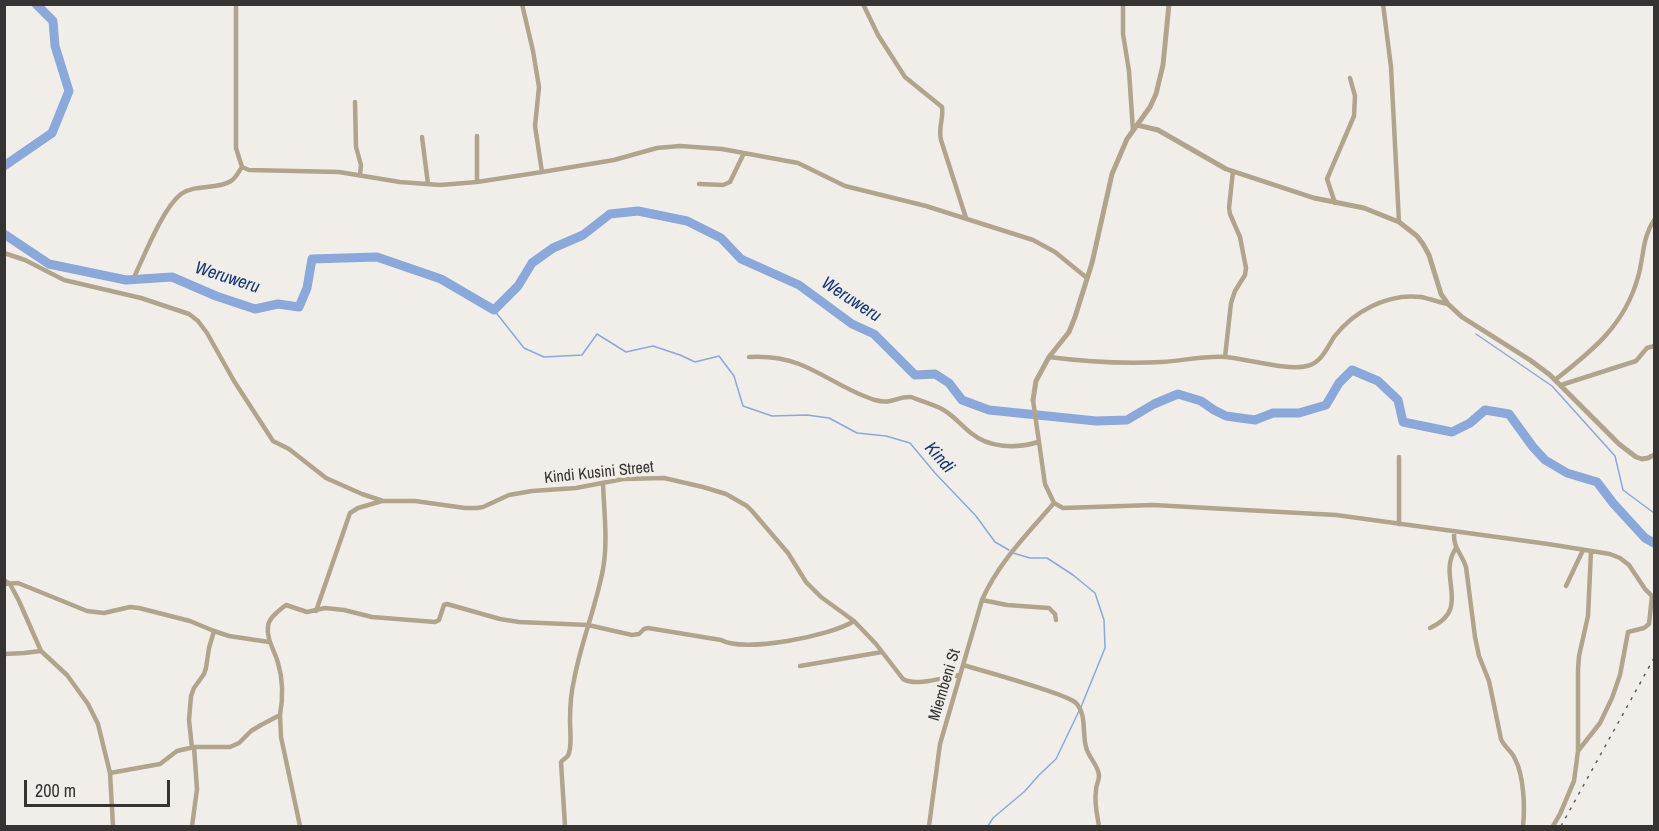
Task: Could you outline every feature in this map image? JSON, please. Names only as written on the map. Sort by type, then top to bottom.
[{"type":"street","points":[[236,4],[235,136],[237,155],[242,166],[249,170],[318,170],[428,184],[477,182],[614,160],[657,148],[704,147],[798,163],[845,186],[926,206],[1033,240],[1045,245],[1088,278]]},
{"type":"street","points":[[522,4],[539,87],[535,126],[542,172]]},
{"type":"street","points":[[863,4],[878,35],[905,77],[942,107],[943,113],[939,129],[941,140],[966,218]]},
{"type":"street","points":[[1123,4],[1123,34],[1135,128]]},
{"type":"street","points":[[1169,4],[1159,82],[1150,106],[1127,139],[1112,174],[1088,278],[1069,332],[1049,357],[1036,381],[1033,400],[1038,442],[1045,484],[1054,503],[1070,509],[1153,505],[1336,515],[1591,551],[1620,558],[1629,565],[1653,597],[1649,624],[1644,628],[1628,632],[1620,675],[1612,698],[1599,723],[1578,751]]},
{"type":"street","points":[[1383,4],[1392,77],[1399,222]]},
{"type":"street","points":[[1335,203],[1327,179],[1354,116],[1355,96],[1350,78]]},
{"type":"street","points":[[355,102],[356,147],[361,165],[360,175]]},
{"type":"street","points":[[1135,128],[1158,130],[1214,163],[1233,171],[1335,203],[1381,213],[1399,222],[1417,236],[1423,244],[1429,255],[1441,294],[1462,317],[1530,360],[1556,380],[1618,444],[1636,457],[1642,459],[1654,457]]},
{"type":"street","points":[[477,135],[477,182]]},
{"type":"street","points":[[422,137],[428,184]]},
{"type":"street","points":[[699,184],[723,185],[730,182],[744,153]]},
{"type":"street","points":[[135,275],[155,231],[180,194],[227,183],[234,178],[242,166]]},
{"type":"street","points":[[1226,357],[1231,303],[1245,275],[1246,268],[1238,228],[1229,208],[1233,171]]},
{"type":"street","points":[[1556,380],[1603,340],[1618,321],[1637,280],[1644,240],[1654,220]]},
{"type":"street","name":"Kindi Kusini Street","points":[[4,254],[25,260],[64,280],[141,298],[189,314],[207,333],[273,441],[292,451],[326,478],[362,494],[383,501],[415,501],[477,508],[509,495],[576,488],[623,479],[664,478],[703,487],[726,494],[752,511],[788,553],[806,582],[821,597],[854,621],[882,652],[896,672],[909,682],[960,675]]},
{"type":"street","points":[[1049,357],[1086,362],[1146,363],[1226,357],[1307,366],[1319,361],[1346,322],[1382,302],[1394,298],[1420,297],[1448,304]]},
{"type":"street","points":[[1561,385],[1636,361],[1647,348],[1654,346]]},
{"type":"street","points":[[749,357],[764,356],[799,364],[875,400],[887,402],[907,396],[915,398],[941,409],[978,439],[991,443],[1018,447],[1038,442]]},
{"type":"street","points":[[1399,457],[1399,524]]},
{"type":"street","points":[[565,826],[561,762],[570,752],[570,719],[574,681],[598,594],[605,553],[603,483]]},
{"type":"street","points":[[316,611],[350,513],[358,508],[383,501]]},
{"type":"street","name":"Miembeni St","points":[[929,826],[940,744],[982,600],[1007,558],[1054,503]]},
{"type":"street","points":[[1454,531],[1456,548],[1466,567],[1474,637],[1489,681],[1501,739],[1512,752],[1518,767],[1524,804],[1523,826]]},
{"type":"street","points":[[1430,628],[1444,619],[1453,603],[1450,559],[1456,548]]},
{"type":"street","points":[[1566,586],[1583,550]]},
{"type":"street","points":[[1553,826],[1574,782],[1578,751],[1578,670],[1588,616],[1591,551]]},
{"type":"street","points":[[6,583],[18,583],[87,611],[104,613],[122,608],[139,608],[190,621],[229,636],[270,642]]},
{"type":"street","points":[[6,583],[29,620],[42,651],[66,675],[88,704],[98,724],[110,773],[113,826]]},
{"type":"street","points":[[982,600],[1007,605],[1049,608],[1055,614],[1056,620]]},
{"type":"street","points":[[300,826],[281,737],[280,670],[270,642],[268,626],[273,617],[286,605],[308,612],[325,608],[372,617],[435,622],[439,620],[444,605],[447,604],[487,616],[519,622],[588,625],[632,635],[639,634],[648,628],[733,644],[768,643],[800,638],[833,631],[854,621]]},
{"type":"street","points":[[192,826],[197,789],[189,720],[191,696],[206,668],[214,631]]},
{"type":"street","points":[[4,654],[42,651]]},
{"type":"street","points":[[800,666],[882,652]]},
{"type":"street","points":[[963,665],[1053,692],[1074,701],[1082,716],[1086,750],[1098,771],[1096,799],[1099,826]]},
{"type":"street","points":[[110,773],[159,764],[174,752],[193,748],[235,746],[251,731],[280,715]]},
{"type":"waterway","name":"Weruweru","points":[[4,166],[52,133],[69,91],[55,46],[53,21],[36,4]]},
{"type":"waterway","name":"Weruweru","points":[[4,234],[49,264],[126,280],[172,277],[216,296],[255,309],[278,304],[299,307],[307,288],[312,259],[377,257],[441,279],[494,310],[518,286],[532,263],[553,248],[583,235],[610,214],[638,211],[687,221],[721,238],[741,259],[799,285],[852,324],[874,334],[915,375],[935,374],[949,383],[962,400],[989,410],[1096,421],[1127,420],[1154,404],[1178,394],[1201,401],[1226,416],[1255,420],[1273,413],[1299,413],[1326,405],[1339,383],[1352,370],[1378,381],[1398,400],[1403,422],[1452,432],[1470,423],[1485,410],[1509,414],[1545,460],[1567,473],[1597,482],[1645,538],[1654,543]]},
{"type":"waterway","name":"Kindi","points":[[494,310],[524,348],[544,357],[582,355],[597,334],[626,352],[653,346],[695,362],[719,356],[734,376],[743,406],[772,416],[807,415],[829,418],[857,433],[886,436],[910,443],[976,516],[995,542],[1009,550]]},
{"type":"waterway","points":[[1476,334],[1552,386],[1615,456],[1623,490],[1654,513]]},
{"type":"waterway","name":"Kindi","points":[[1013,553],[1030,558],[1047,558],[1095,593],[1104,620],[1105,648],[1081,707]]},
{"type":"waterway","name":"Kindi","points":[[988,826],[993,818],[1025,791],[1056,759],[1079,711]]},
{"type":"railway","points":[[1561,826],[1654,658]]}]
